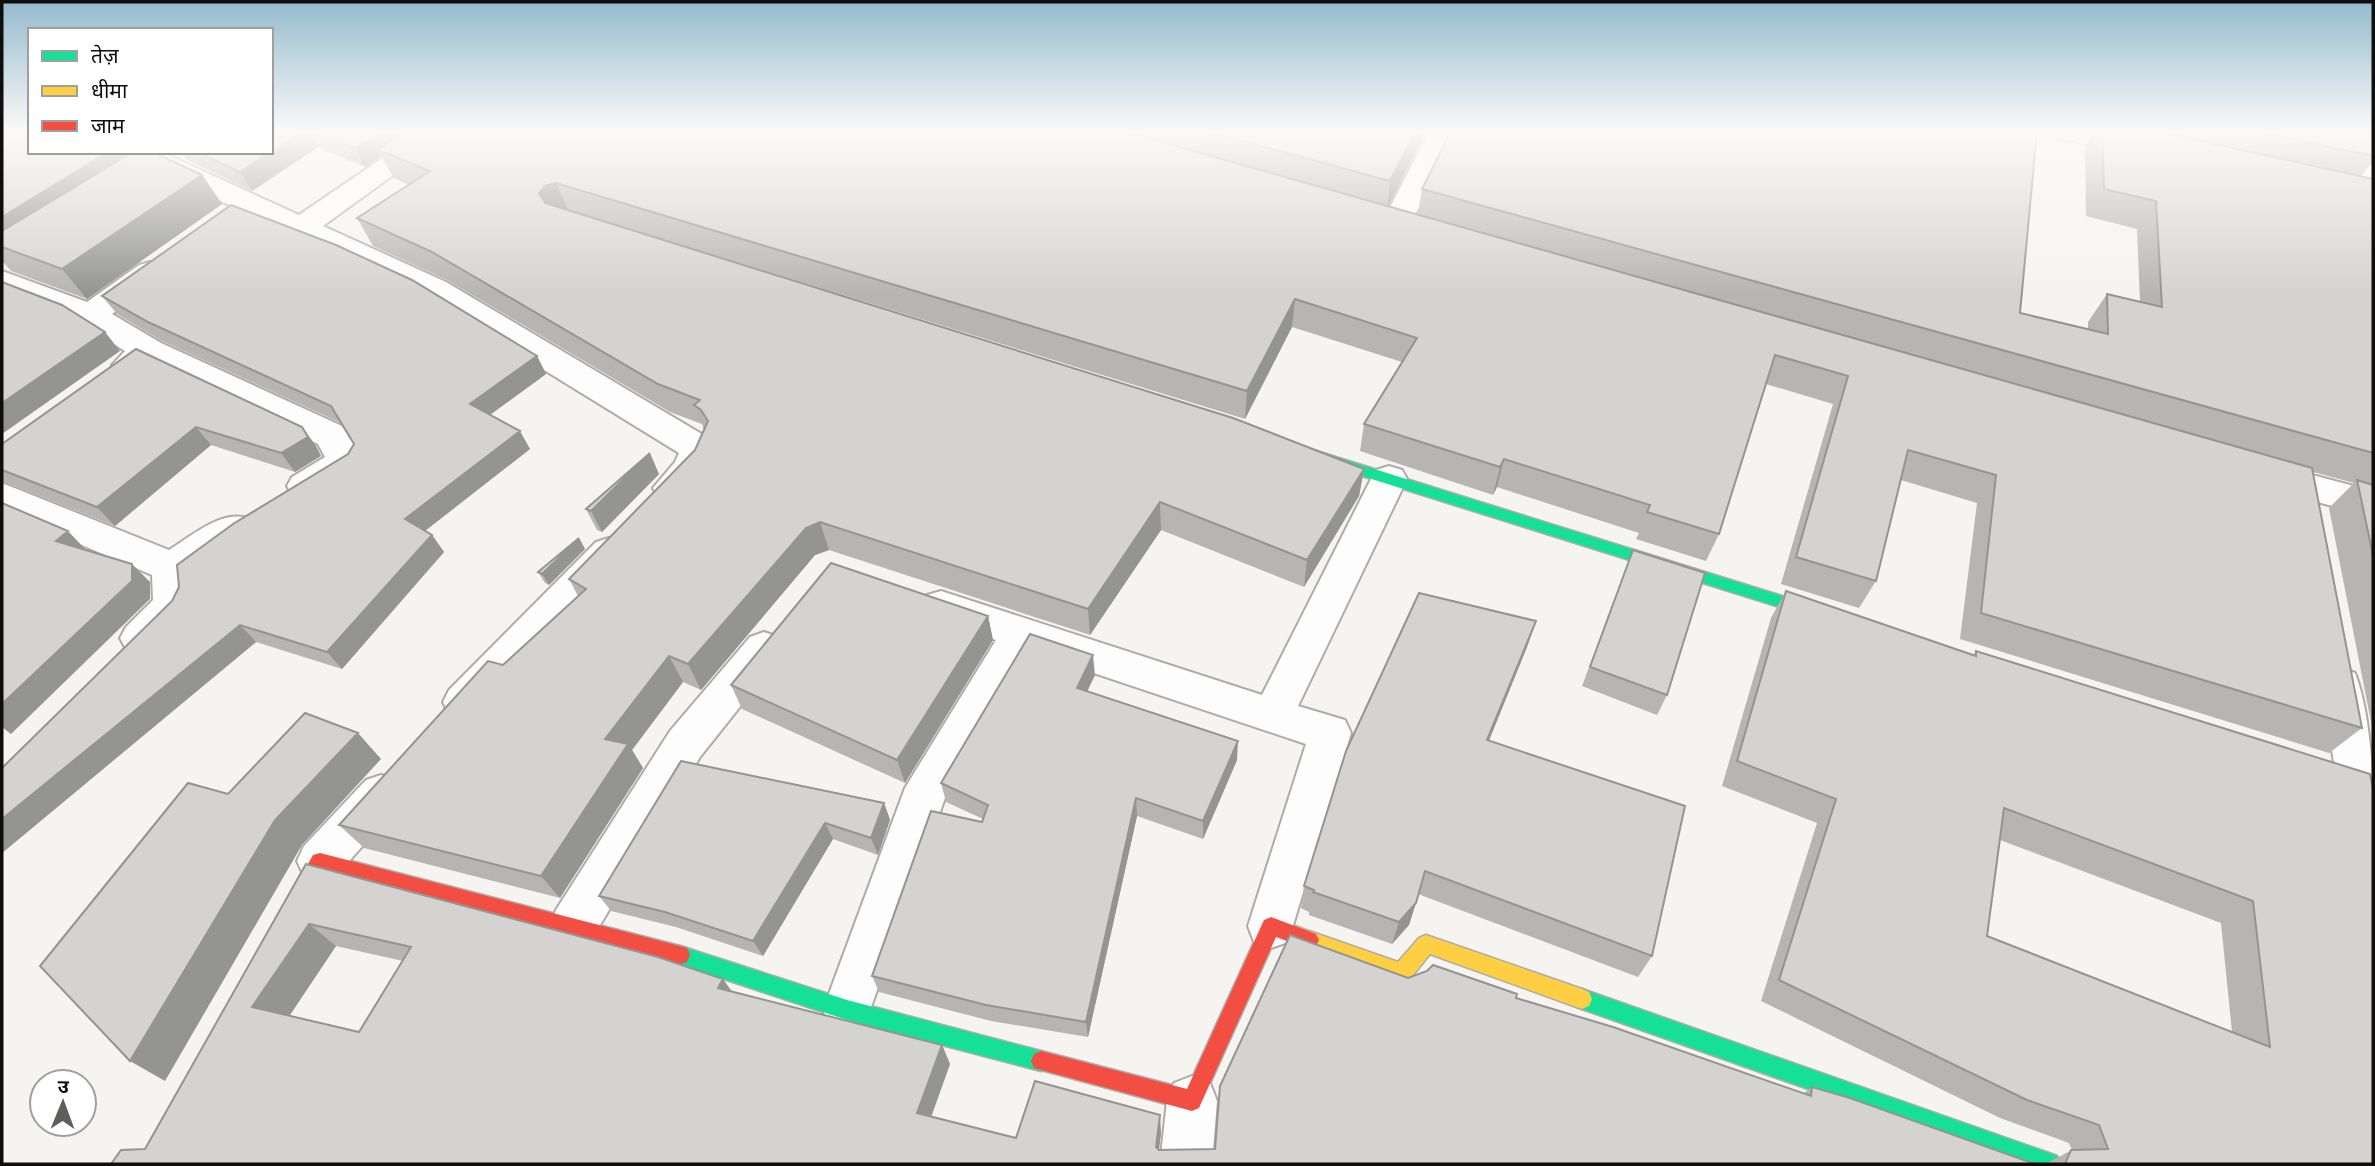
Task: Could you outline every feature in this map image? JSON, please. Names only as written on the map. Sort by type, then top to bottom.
[{"type":"street","points":[[210,185],[435,289],[698,448],[691,468],[441,727]]},
{"type":"street","points":[[302,226],[361,185]]},
{"type":"street","points":[[1396,225],[1416,185]]},
{"type":"street","points":[[215,226],[249,202]]},
{"type":"street","points":[[90,315],[170,258]]},
{"type":"street","points":[[6,265],[149,351],[330,435],[346,461],[171,568]]},
{"type":"street","points":[[104,383],[149,351]]},
{"type":"street","points":[[1296,450],[1841,621]]},
{"type":"street","points":[[2238,468],[2373,504]]},
{"type":"street","points":[[1272,716],[1389,479]]},
{"type":"street","points":[[2305,487],[2312,528]]},
{"type":"street","points":[[2,496],[171,568]]},
{"type":"street","points":[[116,661],[173,605],[171,568]]},
{"type":"street","points":[[904,593],[1330,733],[1271,926],[1192,1101],[1186,1164]]},
{"type":"street","points":[[573,926],[685,744],[789,618]]},
{"type":"street","points":[[846,1010],[927,788],[1022,633]]},
{"type":"street","points":[[2335,649],[2353,782],[2373,858]]},
{"type":"street","points":[[280,934],[320,861],[404,768]]},
{"type":"street","points":[[320,861],[675,953],[846,1010],[1192,1101]]},
{"type":"street","points":[[1271,926],[1402,973],[1426,944],[2039,1162]]},
{"type":"building","points":[[2,185],[54,185],[2,217]]},
{"type":"building","points":[[78,185],[186,185],[62,269],[2,247],[2,231]]},
{"type":"building","points":[[408,185],[547,185],[539,193],[545,203],[1233,418],[1364,469],[1307,560],[1160,502],[1088,609],[820,522],[806,528],[688,664],[669,656],[605,739],[628,744],[541,876],[339,825],[488,661],[503,665],[586,589],[569,579],[695,450],[708,421],[694,405],[700,400],[658,384],[432,252],[357,218]]},
{"type":"building","points":[[564,185],[1315,185],[2312,468],[2362,728],[1981,613],[1996,475],[1908,450],[1876,581],[1796,557],[1848,376],[1775,355],[1719,534],[1647,512],[1650,505],[1504,459],[1500,467],[1364,424],[1417,338],[1295,299],[1247,391]]},
{"type":"building","points":[[1424,185],[2032,185],[2020,313],[2108,334],[2107,294],[2162,307],[2156,201],[2104,189],[2104,185],[2373,185],[2373,453],[1422,189]]},
{"type":"building","points":[[231,205],[336,245],[412,280],[537,356],[470,404],[520,431],[405,519],[432,535],[327,652],[240,625],[2,819],[2,768],[172,601],[179,587],[177,565],[233,524],[348,454],[354,444],[331,406],[148,322],[102,296]]},
{"type":"building","points":[[2,282],[62,305],[105,332],[2,403]]},
{"type":"building","points":[[136,349],[302,427],[308,437],[281,453],[196,427],[97,507],[2,470],[2,444]]},
{"type":"building","points":[[650,453],[591,511],[586,509]]},
{"type":"building","points":[[2357,480],[2373,485],[2373,555]]},
{"type":"building","points":[[2,503],[68,531],[56,541],[132,564],[132,581],[2,704]]},
{"type":"building","points":[[579,538],[542,574],[538,572]]},
{"type":"building","points":[[1633,550],[1705,573],[1667,695],[1590,667]]},
{"type":"building","points":[[831,563],[988,616],[897,760],[731,685]]},
{"type":"building","points":[[1786,591],[1976,656],[1976,651],[2370,774],[2373,789],[2373,1164],[2065,1164],[2071,1150],[2108,1149],[2099,1125],[2027,1100],[1779,980],[1836,799],[1737,761]],"holes":[[[2004,808],[2253,901],[2270,1047],[1987,936]]]},
{"type":"building","points":[[1419,593],[1536,621],[1487,740],[1685,806],[1652,956],[1425,871],[1416,903],[1399,922],[1313,892],[1314,890],[1304,886],[1346,751]]},
{"type":"building","points":[[1030,634],[1093,655],[1077,688],[1238,741],[1203,821],[1136,798],[1086,1022],[986,1005],[872,976],[931,811],[982,822],[988,805],[941,783]]},
{"type":"building","points":[[305,713],[358,733],[275,820],[130,1061],[40,966],[188,783],[228,794]]},
{"type":"building","points":[[681,761],[884,803],[871,838],[825,823],[753,941],[665,912],[599,896]]},
{"type":"building","points":[[306,864],[658,957],[723,979],[718,988],[942,1045],[917,1113],[1016,1138],[1035,1081],[1160,1115],[1156,1147],[1159,1150],[1215,1149],[1220,1086],[1290,935],[1408,978],[1427,971],[1433,965],[1517,994],[1516,998],[1613,1027],[1811,1096],[1812,1087],[1850,1098],[2035,1164],[111,1164],[121,1150],[145,1149]],"holes":[[[309,924],[411,947],[359,1032],[252,1007]]]},
{"type":"traffic: fast","points":[[1313,455],[1830,617]]},
{"type":"traffic: fast","points":[[680,955],[847,1010],[1041,1061]]},
{"type":"traffic: fast","points":[[1582,999],[2049,1164]]},
{"type":"traffic: slow","points":[[1309,940],[1402,973],[1426,944],[1582,999]]},
{"type":"traffic: jam","points":[[291,913],[320,861],[680,955]]},
{"type":"traffic: jam","points":[[1041,1061],[1192,1101],[1271,926],[1309,940]]}]
